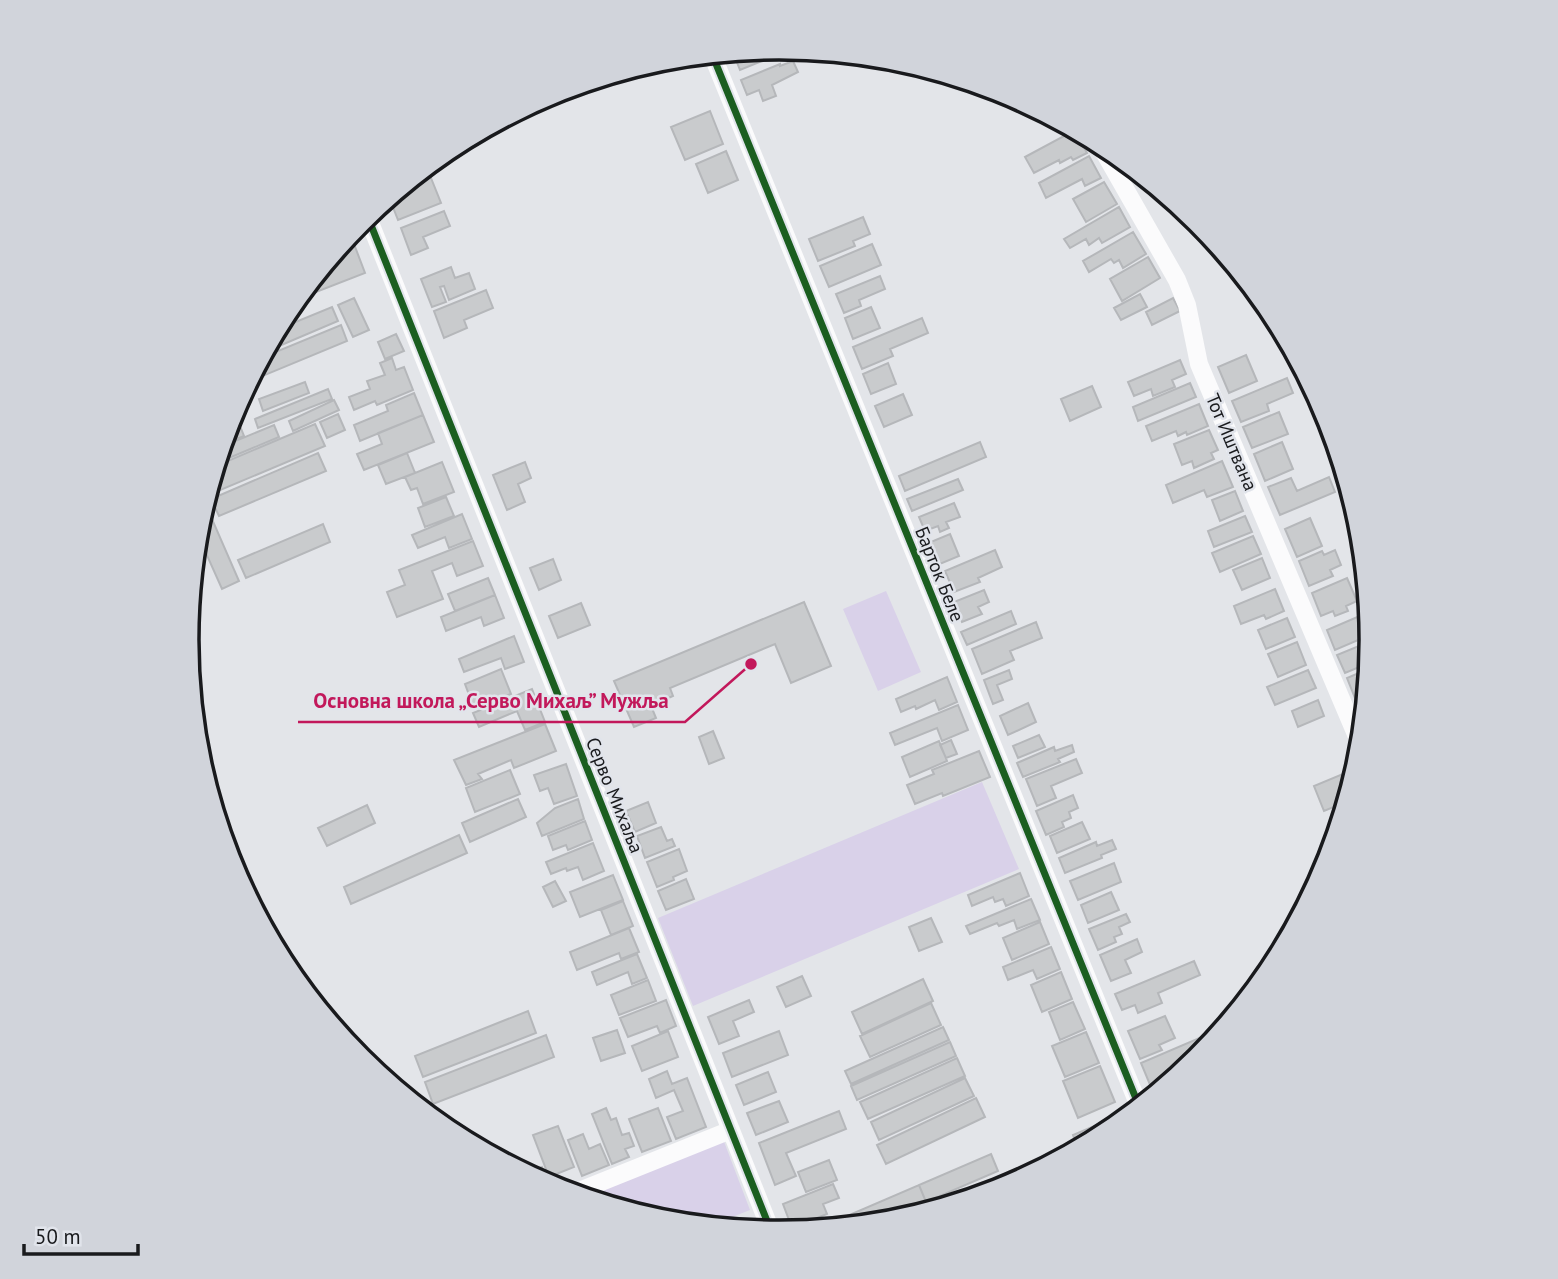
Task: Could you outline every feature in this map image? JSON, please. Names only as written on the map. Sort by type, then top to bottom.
[{"type":"street","name":"Барток Беле","points":[[716,63],[1135,1097]]},
{"type":"street","name":"Тот Иштвана","points":[[1113,166],[1177,280],[1186,304],[1199,364],[1352,726]]},
{"type":"street","name":"Серво Михаља","points":[[372,227],[766,1219]]},
{"type":"street","points":[[588,1187],[731,1130]]},
{"type":"shaded area","points":[[886,591],[921,672],[878,691],[843,609]]},
{"type":"shaded area","points":[[982,782],[1019,869],[693,1006],[658,918]]},
{"type":"shaded area","points":[[723,1139],[750,1210],[732,1217],[703,1215],[629,1200],[595,1190]]},
{"type":"building","points":[[763,60],[740,70],[737,61]]},
{"type":"building","points":[[793,61],[798,72],[772,85],[776,96],[763,101],[759,90],[747,95],[741,80]]},
{"type":"building","points":[[710,111],[723,144],[685,160],[671,127]]},
{"type":"building","points":[[1066,135],[1083,146],[1087,153],[1073,160],[1071,157],[1060,163],[1059,160],[1034,173],[1025,157]]},
{"type":"building","points":[[726,151],[738,180],[708,193],[696,164]]},
{"type":"building","points":[[1089,156],[1101,178],[1085,186],[1082,179],[1046,198],[1039,183]]},
{"type":"building","points":[[430,176],[441,203],[398,220],[393,207]]},
{"type":"building","points":[[1104,182],[1117,204],[1086,222],[1073,199]]},
{"type":"building","points":[[1119,207],[1130,227],[1102,243],[1099,238],[1089,245],[1086,239],[1070,248],[1064,239]]},
{"type":"building","points":[[444,211],[450,226],[423,237],[428,248],[411,255],[401,228]]},
{"type":"building","points":[[863,217],[870,234],[853,241],[855,246],[818,261],[809,239]]},
{"type":"building","points":[[1133,232],[1146,254],[1123,268],[1119,260],[1114,263],[1111,259],[1089,272],[1083,261]]},
{"type":"building","points":[[872,244],[881,265],[829,287],[820,266]]},
{"type":"building","points":[[354,245],[365,273],[316,292],[319,286]]},
{"type":"building","points":[[1148,257],[1160,278],[1122,301],[1110,279]]},
{"type":"building","points":[[451,267],[455,278],[469,273],[475,289],[449,300],[444,286],[440,287],[446,302],[432,307],[421,279]]},
{"type":"building","points":[[880,276],[885,289],[859,300],[861,306],[844,313],[836,294]]},
{"type":"building","points":[[486,290],[493,308],[464,320],[467,328],[444,338],[434,311]]},
{"type":"building","points":[[1140,294],[1147,307],[1121,320],[1114,308]]},
{"type":"building","points":[[354,298],[369,330],[353,337],[338,305]]},
{"type":"building","points":[[1173,298],[1180,311],[1152,325],[1146,312]]},
{"type":"building","points":[[332,307],[338,321],[279,346],[293,323]]},
{"type":"building","points":[[871,307],[880,328],[853,339],[845,318]]},
{"type":"building","points":[[922,318],[928,333],[890,349],[893,356],[862,369],[853,347]]},
{"type":"building","points":[[341,325],[347,341],[263,376],[275,352]]},
{"type":"building","points":[[396,334],[404,351],[385,359],[378,342]]},
{"type":"building","points":[[1246,355],[1257,381],[1229,393],[1218,367]]},
{"type":"building","points":[[392,358],[396,370],[404,367],[413,390],[377,405],[375,401],[354,410],[349,397],[370,389],[367,381],[385,375],[380,363]]},
{"type":"building","points":[[1180,360],[1186,374],[1172,380],[1175,387],[1153,396],[1151,389],[1134,396],[1128,382]]},
{"type":"building","points":[[888,363],[896,384],[871,394],[863,374]]},
{"type":"building","points":[[1287,378],[1293,393],[1267,404],[1269,411],[1241,422],[1232,401]]},
{"type":"building","points":[[305,382],[309,393],[263,411],[259,399]]},
{"type":"building","points":[[1190,383],[1196,397],[1138,421],[1133,407]]},
{"type":"building","points":[[1092,386],[1101,407],[1070,421],[1061,399]]},
{"type":"building","points":[[328,389],[332,399],[258,428],[255,419]]},
{"type":"building","points":[[414,393],[423,415],[360,441],[354,425],[388,411],[386,405]]},
{"type":"building","points":[[903,394],[912,415],[884,427],[875,406]]},
{"type":"building","points":[[334,400],[339,410],[293,431],[289,421]]},
{"type":"building","points":[[1199,404],[1208,426],[1187,435],[1186,432],[1178,436],[1176,431],[1152,441],[1146,426]]},
{"type":"building","points":[[1279,412],[1288,434],[1252,448],[1243,427]]},
{"type":"building","points":[[338,414],[345,430],[327,438],[320,422]]},
{"type":"building","points":[[423,415],[434,442],[364,470],[357,454],[382,444],[378,433]]},
{"type":"building","points":[[315,424],[325,446],[219,491],[228,461]]},
{"type":"building","points":[[274,425],[279,437],[228,458],[234,441]]},
{"type":"building","points":[[240,426],[244,436],[235,440]]},
{"type":"building","points":[[1209,430],[1218,450],[1211,453],[1214,459],[1194,468],[1192,461],[1182,465],[1174,444]]},
{"type":"building","points":[[980,442],[986,457],[905,491],[899,476]]},
{"type":"building","points":[[1282,442],[1293,469],[1265,481],[1254,454]]},
{"type":"building","points":[[318,453],[326,471],[219,516],[215,507],[217,496]]},
{"type":"building","points":[[407,453],[415,473],[386,484],[378,465]]},
{"type":"building","points":[[1222,461],[1233,487],[1207,497],[1204,490],[1173,503],[1166,485]]},
{"type":"building","points":[[442,462],[454,492],[423,504],[417,488],[411,490],[405,477]]},
{"type":"building","points":[[525,462],[531,478],[518,484],[525,502],[507,510],[493,475]]},
{"type":"building","points":[[1329,477],[1335,492],[1280,515],[1268,487],[1291,478],[1297,491]]},
{"type":"building","points":[[958,479],[963,490],[912,511],[907,499]]},
{"type":"building","points":[[1235,491],[1243,511],[1220,521],[1212,500]]},
{"type":"building","points":[[446,497],[454,516],[425,527],[418,508]]},
{"type":"building","points":[[954,503],[960,517],[946,522],[949,528],[940,532],[938,526],[925,531],[919,517]]},
{"type":"building","points":[[462,514],[472,539],[449,548],[445,537],[418,548],[412,535]]},
{"type":"building","points":[[1245,516],[1252,532],[1214,547],[1208,531]]},
{"type":"building","points":[[1310,518],[1322,546],[1297,557],[1285,529]]},
{"type":"building","points":[[212,519],[239,581],[222,589],[206,553]]},
{"type":"building","points":[[323,524],[330,542],[246,578],[238,560]]},
{"type":"building","points":[[950,534],[959,556],[935,566],[926,544]]},
{"type":"building","points":[[1253,536],[1261,554],[1220,572],[1212,553]]},
{"type":"building","points":[[473,541],[483,566],[457,576],[452,563],[432,571],[443,599],[397,617],[387,592],[405,585],[399,570]]},
{"type":"building","points":[[995,550],[1002,567],[978,578],[980,582],[954,592],[945,571]]},
{"type":"building","points":[[1335,550],[1341,565],[1330,570],[1333,576],[1309,586],[1299,561],[1322,551],[1324,555]]},
{"type":"building","points":[[1262,558],[1270,578],[1242,590],[1233,570]]},
{"type":"building","points":[[553,559],[561,580],[539,590],[530,568]]},
{"type":"building","points":[[488,578],[495,595],[455,611],[448,594]]},
{"type":"building","points":[[1347,578],[1357,601],[1346,606],[1348,611],[1335,616],[1333,611],[1321,616],[1312,593]]},
{"type":"building","points":[[1275,589],[1284,611],[1266,619],[1264,615],[1241,624],[1234,606]]},
{"type":"building","points":[[984,590],[989,602],[978,607],[982,614],[962,622],[954,602]]},
{"type":"building","points":[[495,595],[504,618],[484,626],[481,617],[446,631],[441,617]]},
{"type":"building","points":[[804,602],[831,666],[791,683],[775,644],[670,688],[673,696],[651,706],[656,718],[634,727],[614,681]]},
{"type":"building","points":[[581,603],[590,625],[558,638],[549,616]]},
{"type":"building","points":[[1011,611],[1016,624],[967,645],[961,632]]},
{"type":"building","points":[[1358,617],[1359,640],[1335,650],[1327,630]]},
{"type":"building","points":[[1287,618],[1295,637],[1266,649],[1258,630]]},
{"type":"building","points":[[1036,622],[1042,638],[1010,651],[1014,660],[982,674],[972,649]]},
{"type":"building","points":[[514,636],[524,662],[505,669],[501,658],[464,672],[459,659]]},
{"type":"building","points":[[1297,642],[1306,665],[1278,677],[1268,654]]},
{"type":"building","points":[[1359,646],[1358,667],[1345,673],[1337,655]]},
{"type":"building","points":[[501,669],[511,694],[474,708],[465,684]]},
{"type":"building","points":[[1009,670],[1012,679],[997,685],[1003,700],[993,704],[984,680]]},
{"type":"building","points":[[1308,670],[1316,688],[1275,705],[1267,687]]},
{"type":"building","points":[[1358,673],[1356,700],[1347,678]]},
{"type":"building","points":[[947,677],[957,702],[939,710],[935,700],[916,709],[915,706],[901,712],[896,699]]},
{"type":"building","points":[[532,689],[545,722],[525,730],[517,711],[479,727],[473,713]]},
{"type":"building","points":[[1318,700],[1324,716],[1298,727],[1292,711]]},
{"type":"building","points":[[1028,703],[1036,722],[1008,735],[1000,716]]},
{"type":"building","points":[[958,705],[968,730],[942,741],[937,728],[895,745],[890,733]]},
{"type":"building","points":[[545,724],[556,751],[514,768],[511,760],[478,774],[482,779],[466,785],[454,760]]},
{"type":"building","points":[[713,731],[724,758],[709,764],[699,737]]},
{"type":"building","points":[[1039,735],[1045,747],[1018,758],[1013,746]]},
{"type":"building","points":[[951,740],[957,754],[946,758],[940,745]]},
{"type":"building","points":[[939,741],[947,761],[910,777],[902,757]]},
{"type":"building","points":[[1072,745],[1074,752],[1058,759],[1060,762],[1023,777],[1017,763],[1054,747],[1055,751]]},
{"type":"building","points":[[979,751],[990,777],[915,804],[907,785],[934,774],[932,770]]},
{"type":"building","points":[[1076,759],[1082,773],[1051,786],[1056,798],[1037,806],[1026,779]]},
{"type":"building","points":[[566,764],[577,796],[554,804],[548,788],[540,791],[534,775]]},
{"type":"building","points":[[510,770],[520,794],[475,812],[466,788]]},
{"type":"building","points":[[1343,774],[1334,807],[1324,811],[1314,786]]},
{"type":"building","points":[[1073,795],[1078,808],[1069,812],[1071,818],[1062,822],[1064,827],[1046,835],[1036,811]]},
{"type":"building","points":[[518,799],[526,817],[470,842],[462,823]]},
{"type":"building","points":[[578,799],[584,819],[542,836],[537,823],[555,808]]},
{"type":"building","points":[[648,802],[656,823],[635,832],[626,811]]},
{"type":"building","points":[[367,805],[375,823],[327,846],[318,828]]},
{"type":"building","points":[[585,821],[592,840],[568,850],[566,845],[553,850],[548,836]]},
{"type":"building","points":[[1082,822],[1090,839],[1057,853],[1050,836]]},
{"type":"building","points":[[661,827],[667,841],[672,839],[675,846],[645,858],[637,836]]},
{"type":"building","points":[[459,835],[467,853],[351,904],[344,887]]},
{"type":"building","points":[[1112,840],[1116,849],[1101,855],[1102,858],[1065,873],[1059,858],[1096,842],[1097,846]]},
{"type":"building","points":[[593,843],[604,871],[583,880],[578,867],[551,874],[546,862]]},
{"type":"building","points":[[679,849],[687,871],[657,887],[647,862]]},
{"type":"building","points":[[1114,863],[1121,882],[1078,900],[1070,881]]},
{"type":"building","points":[[1020,873],[1029,896],[1006,906],[1003,899],[995,902],[993,897],[972,906],[968,895]]},
{"type":"building","points":[[613,875],[623,900],[580,917],[570,892]]},
{"type":"building","points":[[686,879],[694,899],[666,910],[658,891]]},
{"type":"building","points":[[555,881],[566,901],[553,907],[543,887]]},
{"type":"building","points":[[1111,892],[1119,910],[1088,923],[1081,905]]},
{"type":"building","points":[[1031,899],[1040,920],[1017,929],[1014,920],[999,926],[997,923],[970,934],[966,926]]},
{"type":"building","points":[[623,901],[633,926],[611,935],[601,910]]},
{"type":"building","points":[[1126,914],[1130,922],[1119,927],[1122,934],[1114,937],[1116,942],[1098,950],[1089,929]]},
{"type":"building","points":[[931,918],[942,942],[919,951],[909,927]]},
{"type":"building","points":[[1040,922],[1049,944],[1012,960],[1003,938]]},
{"type":"building","points":[[629,928],[639,952],[621,959],[619,953],[577,970],[570,952]]},
{"type":"building","points":[[1137,939],[1142,952],[1125,960],[1131,973],[1111,981],[1100,955]]},
{"type":"building","points":[[1051,947],[1060,969],[1037,979],[1033,970],[1008,980],[1003,967]]},
{"type":"building","points":[[637,954],[647,978],[632,984],[628,972],[597,985],[592,972]]},
{"type":"building","points":[[1194,961],[1200,975],[1158,993],[1162,1003],[1138,1013],[1135,1005],[1122,1010],[1115,994]]},
{"type":"building","points":[[1061,972],[1072,999],[1042,1012],[1031,985]]},
{"type":"building","points":[[802,976],[811,996],[786,1007],[777,987]]},
{"type":"building","points":[[923,979],[933,1001],[862,1034],[852,1012]]},
{"type":"building","points":[[648,980],[656,1001],[619,1015],[611,995]]},
{"type":"building","points":[[666,1000],[676,1026],[660,1033],[657,1026],[628,1037],[620,1018]]},
{"type":"building","points":[[749,1000],[754,1012],[733,1021],[739,1036],[719,1044],[708,1017]]},
{"type":"building","points":[[1073,1002],[1085,1029],[1060,1040],[1049,1012]]},
{"type":"building","points":[[931,1003],[941,1025],[870,1057],[860,1036]]},
{"type":"building","points":[[528,1011],[536,1033],[423,1077],[415,1056]]},
{"type":"building","points":[[1165,1016],[1175,1038],[1159,1045],[1162,1050],[1140,1059],[1128,1031]]},
{"type":"building","points":[[943,1027],[949,1040],[851,1084],[845,1071]]},
{"type":"building","points":[[617,1030],[625,1053],[601,1061],[593,1038]]},
{"type":"building","points":[[668,1031],[678,1057],[642,1071],[632,1046]]},
{"type":"building","points":[[779,1031],[788,1055],[732,1077],[723,1053]]},
{"type":"building","points":[[1086,1032],[1099,1063],[1065,1077],[1052,1046]]},
{"type":"building","points":[[546,1035],[554,1057],[433,1104],[425,1082]]},
{"type":"building","points":[[1201,1037],[1150,1085],[1141,1063]]},
{"type":"building","points":[[950,1042],[956,1056],[857,1100],[851,1086]]},
{"type":"building","points":[[957,1058],[965,1076],[868,1119],[860,1102]]},
{"type":"building","points":[[1100,1066],[1115,1102],[1078,1118],[1063,1081]]},
{"type":"building","points":[[667,1071],[672,1084],[687,1078],[706,1127],[676,1139],[667,1117],[683,1111],[674,1090],[656,1098],[649,1079]]},
{"type":"building","points":[[768,1072],[776,1092],[744,1105],[736,1085]]},
{"type":"building","points":[[965,1078],[974,1096],[879,1140],[871,1122]]},
{"type":"building","points":[[976,1098],[985,1117],[886,1164],[877,1145]]},
{"type":"building","points":[[779,1101],[788,1122],[756,1135],[747,1113]]},
{"type":"building","points":[[606,1108],[611,1120],[616,1118],[622,1135],[629,1133],[634,1146],[625,1149],[629,1157],[612,1164],[592,1114]]},
{"type":"building","points":[[658,1108],[671,1141],[642,1152],[629,1119]]},
{"type":"building","points":[[839,1111],[846,1129],[786,1153],[796,1176],[775,1185],[759,1143]]},
{"type":"building","points":[[1096,1125],[1074,1139],[1073,1135]]},
{"type":"building","points":[[558,1126],[574,1167],[556,1174],[547,1171],[533,1135]]},
{"type":"building","points":[[583,1134],[589,1149],[600,1144],[609,1165],[582,1176],[568,1140]]},
{"type":"building","points":[[991,1154],[998,1171],[925,1201],[919,1185]]},
{"type":"building","points":[[829,1160],[837,1180],[806,1192],[798,1172]]},
{"type":"building","points":[[833,1184],[839,1198],[823,1204],[827,1214],[817,1218],[789,1219],[783,1204]]},
{"type":"building","points":[[919,1185],[925,1201],[892,1208],[848,1216]]},
{"type":"cycle path","points":[[716,63],[1135,1097]]},
{"type":"cycle path","points":[[372,227],[766,1219]]},
{"type":"place","name":"Основна школа „Серво Михаљ” Мужља","points":[[751,664]]}]
